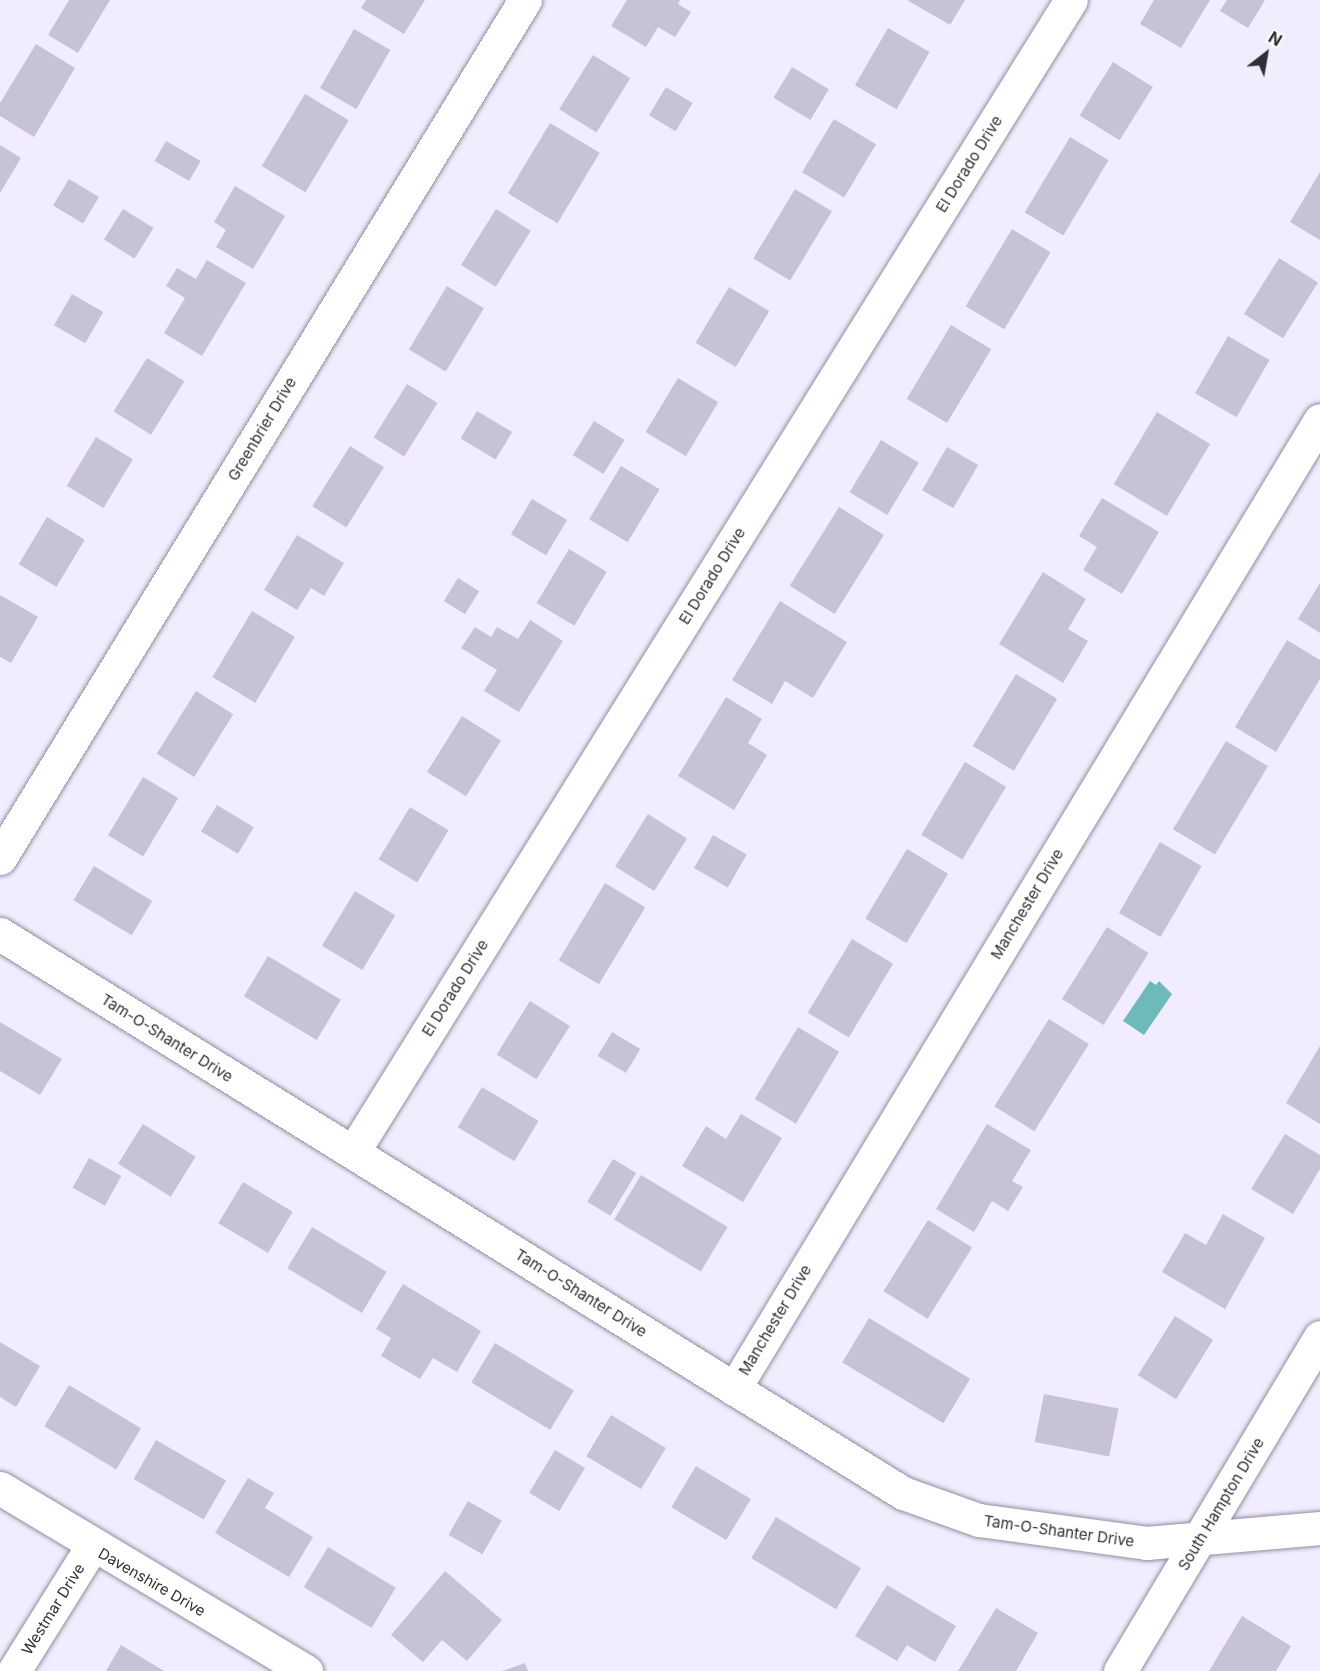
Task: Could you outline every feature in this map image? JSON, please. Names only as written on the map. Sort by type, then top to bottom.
[{"type":"street","name":"Greenbrier Drive","points":[[0,858],[525,0]]},
{"type":"street","name":"El Dorado Drive","points":[[353,1152],[1071,0]]},
{"type":"street","name":"Manchester Drive","points":[[734,1389],[1320,420]]},
{"type":"street","name":"Tam-O-Shanter Drive","points":[[0,934],[903,1493],[979,1520],[1041,1532],[1146,1543],[1320,1528]]},
{"type":"street","name":"South Hampton Drive","points":[[1120,1671],[1320,1337]]},
{"type":"street","name":"Davenshire Drive","points":[[0,1488],[92,1546],[306,1671]]},
{"type":"street","name":"Westmar Drive","points":[[14,1671],[92,1546]]},
{"type":"shaded area","points":[[1150,981],[1156,985],[1159,981],[1172,994],[1144,1035],[1123,1021]]},
{"type":"building","points":[[69,0],[110,0],[78,53],[48,35]]},
{"type":"building","points":[[366,0],[425,0],[404,34],[361,8]]},
{"type":"building","points":[[627,0],[680,0],[678,4],[691,12],[675,37],[658,27],[646,47],[611,26]]},
{"type":"building","points":[[907,0],[965,0],[950,25]]},
{"type":"building","points":[[1154,0],[1210,0],[1181,48],[1140,24]]},
{"type":"building","points":[[1227,0],[1265,0],[1248,28],[1220,11]]},
{"type":"building","points":[[888,28],[930,52],[897,109],[855,85]]},
{"type":"building","points":[[354,29],[390,50],[356,109],[320,88]]},
{"type":"building","points":[[36,44],[75,68],[34,137],[0,116],[0,103]]},
{"type":"building","points":[[593,55],[630,78],[596,133],[559,109]]},
{"type":"building","points":[[1113,62],[1153,87],[1119,140],[1080,115]]},
{"type":"building","points":[[792,67],[829,89],[810,120],[773,98]]},
{"type":"building","points":[[666,87],[693,103],[676,131],[649,115]]},
{"type":"building","points":[[305,94],[349,120],[305,192],[262,166]]},
{"type":"building","points":[[834,119],[876,144],[844,197],[802,172]]},
{"type":"building","points":[[550,123],[600,153],[557,223],[508,193]]},
{"type":"building","points":[[1070,137],[1109,160],[1063,236],[1025,212]]},
{"type":"building","points":[[166,141],[201,161],[189,181],[154,161]]},
{"type":"building","points":[[0,145],[21,158],[0,193]]},
{"type":"building","points":[[1320,172],[1320,240],[1290,222]]},
{"type":"building","points":[[69,179],[99,197],[83,224],[53,206]]},
{"type":"building","points":[[235,186],[285,216],[253,269],[216,247],[226,230],[214,222]]},
{"type":"building","points":[[795,189],[832,211],[790,281],[753,258]]},
{"type":"building","points":[[123,209],[154,228],[134,259],[104,240]]},
{"type":"building","points":[[496,209],[531,231],[496,287],[461,265]]},
{"type":"building","points":[[1012,229],[1051,252],[1004,329],[966,306]]},
{"type":"building","points":[[1279,258],[1318,282],[1283,338],[1244,314]]},
{"type":"building","points":[[207,260],[246,283],[202,356],[164,333],[185,298],[166,286],[177,268],[196,279]]},
{"type":"building","points":[[447,286],[484,308],[446,372],[409,349]]},
{"type":"building","points":[[729,287],[769,311],[736,367],[696,343]]},
{"type":"building","points":[[72,294],[103,312],[85,343],[54,325]]},
{"type":"building","points":[[951,325],[991,349],[947,423],[907,399]]},
{"type":"building","points":[[1228,336],[1270,360],[1237,417],[1195,393]]},
{"type":"building","points":[[147,358],[184,381],[151,435],[114,411]]},
{"type":"building","points":[[678,378],[718,402],[686,456],[646,432]]},
{"type":"building","points":[[407,384],[438,403],[404,457],[374,437]]},
{"type":"building","points":[[477,411],[512,432],[496,460],[461,438]]},
{"type":"building","points":[[1157,412],[1210,444],[1167,516],[1114,484]]},
{"type":"building","points":[[594,421],[625,440],[603,474],[573,455]]},
{"type":"building","points":[[96,437],[133,459],[104,508],[67,486]]},
{"type":"building","points":[[881,440],[919,463],[887,515],[850,492]]},
{"type":"building","points":[[350,446],[384,467],[346,527],[312,506]]},
{"type":"building","points":[[947,447],[978,465],[953,508],[922,490]]},
{"type":"building","points":[[621,466],[660,489],[628,542],[589,519]]},
{"type":"building","points":[[1102,498],[1159,532],[1122,594],[1083,570],[1097,547],[1079,536]]},
{"type":"building","points":[[532,499],[567,520],[546,555],[511,534]]},
{"type":"building","points":[[839,507],[884,535],[835,614],[790,586]]},
{"type":"building","points":[[47,517],[85,540],[56,587],[19,564]]},
{"type":"building","points":[[297,535],[344,563],[324,596],[311,588],[297,610],[264,590]]},
{"type":"building","points":[[569,549],[607,572],[574,626],[537,603]]},
{"type":"building","points":[[1043,572],[1086,599],[1068,629],[1088,641],[1063,683],[999,644]]},
{"type":"building","points":[[458,578],[479,591],[465,614],[444,601]]},
{"type":"building","points":[[1320,583],[1320,633],[1298,619]]},
{"type":"building","points":[[0,595],[38,617],[11,663],[0,657]]},
{"type":"building","points":[[780,601],[847,642],[813,698],[785,681],[772,704],[732,680]]},
{"type":"building","points":[[252,611],[295,637],[255,703],[212,677]]},
{"type":"building","points":[[530,620],[563,641],[519,712],[484,691],[497,670],[461,648],[475,627],[491,637],[497,627],[518,639]]},
{"type":"building","points":[[1287,640],[1320,660],[1320,679],[1276,752],[1235,727]]},
{"type":"building","points":[[1016,674],[1057,699],[1014,771],[973,746]]},
{"type":"building","points":[[196,691],[233,714],[194,777],[157,754]]},
{"type":"building","points":[[726,697],[762,719],[748,743],[767,755],[734,810],[678,776]]},
{"type":"building","points":[[462,716],[501,740],[466,796],[427,772]]},
{"type":"building","points":[[1226,741],[1268,766],[1215,855],[1173,829]]},
{"type":"building","points":[[965,762],[1006,787],[962,860],[921,835]]},
{"type":"building","points":[[143,777],[178,798],[143,856],[108,835]]},
{"type":"building","points":[[217,805],[254,827],[238,854],[201,832]]},
{"type":"building","points":[[410,807],[449,830],[417,882],[379,859]]},
{"type":"building","points":[[648,814],[687,838],[654,891],[615,867]]},
{"type":"building","points":[[713,835],[747,854],[728,887],[694,868]]},
{"type":"building","points":[[1160,842],[1202,866],[1161,937],[1119,913]]},
{"type":"building","points":[[907,849],[948,874],[906,943],[865,918]]},
{"type":"building","points":[[94,866],[152,901],[132,935],[73,900]]},
{"type":"building","points":[[605,883],[645,907],[599,984],[559,960]]},
{"type":"building","points":[[355,891],[395,915],[362,970],[322,946]]},
{"type":"building","points":[[1107,927],[1149,953],[1104,1025],[1062,999]]},
{"type":"building","points":[[852,939],[893,964],[849,1037],[808,1013]]},
{"type":"building","points":[[268,956],[341,1000],[317,1040],[244,996]]},
{"type":"building","points":[[530,1001],[570,1026],[536,1079],[497,1054]]},
{"type":"building","points":[[1049,1019],[1089,1044],[1034,1131],[994,1106]]},
{"type":"building","points":[[0,1022],[62,1059],[40,1095],[0,1071]]},
{"type":"building","points":[[798,1027],[839,1052],[796,1124],[755,1099]]},
{"type":"building","points":[[612,1032],[640,1049],[626,1073],[598,1056]]},
{"type":"building","points":[[1320,1046],[1320,1124],[1286,1103]]},
{"type":"building","points":[[482,1087],[539,1121],[514,1161],[458,1127]]},
{"type":"building","points":[[741,1114],[782,1138],[743,1202],[682,1166],[706,1126],[726,1139]]},
{"type":"building","points":[[143,1124],[196,1157],[171,1197],[118,1164]]},
{"type":"building","points":[[987,1124],[1031,1150],[1012,1181],[1023,1187],[1008,1211],[992,1201],[974,1232],[936,1209]]},
{"type":"building","points":[[1285,1134],[1320,1155],[1320,1169],[1293,1214],[1251,1189]]},
{"type":"building","points":[[89,1158],[121,1176],[105,1206],[73,1188]]},
{"type":"building","points":[[613,1159],[636,1173],[610,1216],[587,1202]]},
{"type":"building","points":[[641,1175],[728,1227],[701,1272],[614,1220]]},
{"type":"building","points":[[243,1182],[293,1212],[268,1253],[218,1223]]},
{"type":"building","points":[[1223,1214],[1265,1238],[1225,1309],[1162,1272],[1185,1233],[1206,1245]]},
{"type":"building","points":[[928,1220],[972,1248],[928,1319],[883,1291]]},
{"type":"building","points":[[312,1227],[387,1272],[362,1313],[287,1268]]},
{"type":"building","points":[[403,1284],[481,1331],[457,1372],[433,1358],[420,1379],[381,1356],[391,1338],[376,1329]]},
{"type":"building","points":[[1175,1316],[1213,1340],[1176,1399],[1138,1375]]},
{"type":"building","points":[[869,1318],[970,1379],[943,1423],[842,1363]]},
{"type":"building","points":[[0,1342],[40,1366],[16,1407],[0,1397]]},
{"type":"building","points":[[495,1343],[574,1390],[550,1430],[471,1382]]},
{"type":"building","points":[[69,1385],[141,1428],[116,1469],[44,1426]]},
{"type":"building","points":[[1044,1394],[1119,1409],[1109,1457],[1035,1442]]},
{"type":"building","points":[[611,1415],[666,1448],[641,1489],[586,1456]]},
{"type":"building","points":[[156,1440],[226,1480],[204,1519],[134,1479]]},
{"type":"building","points":[[555,1450],[585,1468],[559,1511],[529,1493]]},
{"type":"building","points":[[696,1466],[751,1499],[726,1540],[671,1507]]},
{"type":"building","points":[[248,1478],[274,1493],[265,1508],[313,1537],[289,1577],[215,1533]]},
{"type":"building","points":[[468,1501],[502,1520],[482,1554],[448,1535]]},
{"type":"building","points":[[776,1517],[861,1568],[836,1609],[751,1558]]},
{"type":"building","points":[[328,1547],[396,1588],[372,1628],[304,1587]]},
{"type":"building","points":[[445,1571],[502,1620],[467,1661],[442,1640],[423,1662],[391,1635]]},
{"type":"building","points":[[887,1585],[956,1626],[935,1662],[907,1645],[897,1661],[855,1636]]},
{"type":"building","points":[[996,1608],[1038,1633],[1016,1671],[958,1671]]},
{"type":"building","points":[[1242,1616],[1291,1646],[1276,1671],[1209,1671]]},
{"type":"building","points":[[121,1645],[164,1671],[106,1671]]},
{"type":"building","points":[[525,1663],[528,1671],[502,1671]]}]
